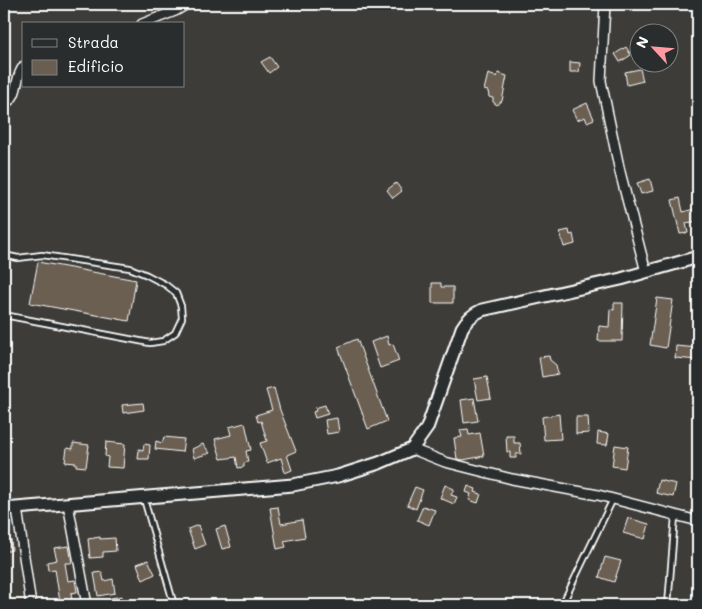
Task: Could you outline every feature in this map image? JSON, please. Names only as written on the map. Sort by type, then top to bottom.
[{"type":"street","points":[[147,22],[187,4]]},
{"type":"street","points":[[604,4],[600,81],[620,172],[646,272]]},
{"type":"street","points":[[4,103],[11,100],[14,96],[19,73],[22,69]]},
{"type":"street","points":[[4,509],[293,485],[354,471],[379,463],[412,449],[427,428],[462,328],[470,317],[482,310],[646,272],[698,257]]},
{"type":"street","points":[[412,449],[445,462],[512,479],[613,499],[698,521]]},
{"type":"street","points":[[68,504],[88,605]]},
{"type":"street","points":[[17,508],[30,605]]},
{"type":"lane","points":[[4,255],[18,258],[42,255],[130,268],[166,285],[176,294],[181,306],[182,318],[175,333],[163,342],[150,343],[4,315]]},
{"type":"lane","points":[[144,498],[174,605]]},
{"type":"lane","points":[[562,605],[613,499]]},
{"type":"lane","points":[[668,605],[675,514]]},
{"type":"building","points":[[626,47],[630,56],[620,62],[615,54]]},
{"type":"building","points":[[270,57],[277,67],[269,73],[261,62]]},
{"type":"building","points":[[570,62],[580,63],[579,72],[570,72]]},
{"type":"building","points":[[625,72],[641,72],[643,81],[627,85]]},
{"type":"building","points":[[498,73],[507,76],[502,101],[497,105],[493,102],[493,98],[489,97],[488,91],[484,90],[488,74],[497,77]]},
{"type":"building","points":[[587,103],[594,119],[587,122],[585,117],[577,120],[572,110]]},
{"type":"building","points":[[650,179],[653,191],[641,194],[637,183]]},
{"type":"building","points":[[396,183],[402,191],[393,198],[387,190]]},
{"type":"building","points":[[680,198],[683,212],[698,208],[698,221],[686,223],[688,233],[680,234],[672,200]]},
{"type":"building","points":[[569,230],[570,235],[573,234],[575,244],[564,247],[560,232]]},
{"type":"building","points":[[38,262],[136,280],[129,321],[30,303]]},
{"type":"building","points":[[432,283],[441,283],[441,287],[453,287],[453,303],[432,303]]},
{"type":"building","points":[[657,298],[673,300],[666,348],[650,345]]},
{"type":"building","points":[[614,303],[623,303],[622,341],[598,341],[599,326],[609,327],[610,309],[614,310]]},
{"type":"building","points":[[387,336],[389,345],[393,344],[399,361],[380,368],[371,342]]},
{"type":"building","points":[[357,339],[387,421],[368,429],[338,347]]},
{"type":"building","points":[[676,346],[698,348],[698,360],[675,358]]},
{"type":"building","points":[[549,356],[550,360],[556,365],[558,374],[542,377],[539,357]]},
{"type":"building","points":[[487,377],[491,398],[478,400],[474,379]]},
{"type":"building","points":[[274,388],[280,410],[296,451],[287,455],[292,470],[285,473],[281,458],[267,463],[260,443],[267,441],[261,421],[258,422],[256,415],[272,410],[266,390]]},
{"type":"building","points":[[474,398],[478,421],[464,423],[461,400]]},
{"type":"building","points":[[143,403],[144,410],[123,413],[122,405]]},
{"type":"building","points":[[325,405],[328,414],[315,418],[313,412],[316,411],[315,408]]},
{"type":"building","points":[[559,414],[561,439],[544,440],[542,417]]},
{"type":"building","points":[[576,417],[588,417],[589,433],[576,434]]},
{"type":"building","points":[[337,418],[339,432],[327,434],[325,420]]},
{"type":"building","points":[[245,423],[251,450],[246,451],[248,462],[244,463],[244,467],[238,468],[236,457],[221,459],[215,439],[231,435],[229,427]]},
{"type":"building","points":[[468,429],[469,435],[480,433],[484,456],[463,460],[457,459],[454,438],[462,437],[460,430]]},
{"type":"building","points":[[598,432],[609,434],[607,445],[597,444]]},
{"type":"building","points":[[506,436],[514,436],[514,443],[520,443],[521,454],[516,454],[516,458],[510,458],[510,452],[507,452]]},
{"type":"building","points":[[164,437],[184,439],[182,452],[155,449],[156,441],[162,443]]},
{"type":"building","points":[[106,442],[125,444],[123,468],[107,467],[108,457],[105,456]]},
{"type":"building","points":[[73,443],[89,445],[86,467],[76,466],[76,463],[65,462],[67,448],[73,449]]},
{"type":"building","points":[[144,444],[150,445],[149,459],[138,459],[139,449],[143,450]]},
{"type":"building","points":[[203,444],[210,453],[194,458],[192,449]]},
{"type":"building","points":[[615,445],[628,447],[625,468],[612,466]]},
{"type":"building","points":[[659,480],[676,484],[673,497],[656,493]]},
{"type":"building","points":[[445,485],[454,489],[451,495],[457,497],[454,504],[440,498]]},
{"type":"building","points":[[468,486],[476,489],[475,492],[481,494],[478,503],[469,500],[471,494],[466,492]]},
{"type":"building","points":[[415,487],[423,490],[416,509],[407,505]]},
{"type":"building","points":[[423,506],[435,510],[429,525],[417,520]]},
{"type":"building","points":[[278,507],[281,524],[302,520],[305,537],[284,541],[286,547],[277,549],[270,508]]},
{"type":"building","points":[[628,518],[649,524],[645,539],[623,533]]},
{"type":"building","points":[[198,525],[205,545],[195,549],[188,529]]},
{"type":"building","points":[[225,526],[231,547],[222,549],[216,529]]},
{"type":"building","points":[[100,537],[100,539],[115,538],[116,551],[103,552],[103,557],[90,558],[88,539]]},
{"type":"building","points":[[11,540],[12,550],[4,552],[4,541]]},
{"type":"building","points":[[69,546],[72,563],[65,563],[68,581],[75,580],[77,592],[71,593],[72,601],[60,602],[55,569],[48,570],[47,562],[57,560],[54,548]]},
{"type":"building","points":[[605,557],[621,561],[614,582],[599,577]]},
{"type":"building","points":[[148,560],[155,574],[143,580],[137,564]]},
{"type":"building","points":[[102,572],[104,581],[113,579],[115,593],[98,596],[94,573]]},
{"type":"building","points":[[122,596],[125,604],[113,605],[111,598]]}]
